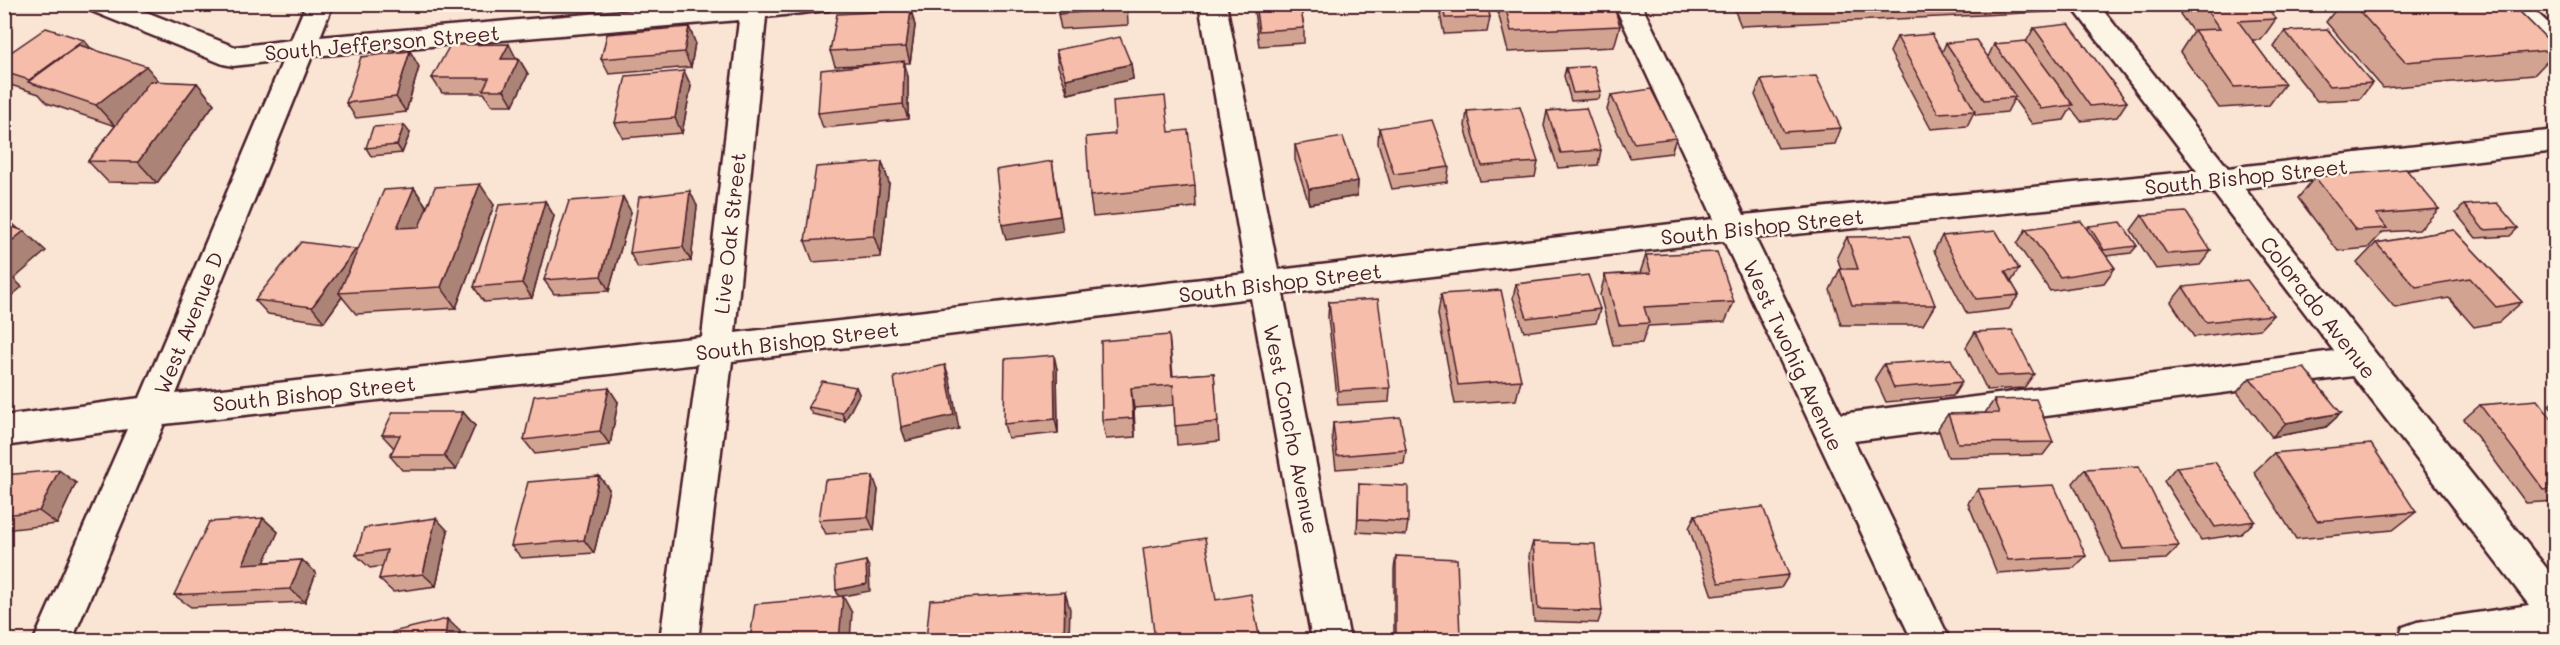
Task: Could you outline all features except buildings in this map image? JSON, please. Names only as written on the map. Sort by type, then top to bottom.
[{"type":"street","name":"South Jefferson Street","points":[[99,4],[233,57],[300,48],[819,4]]},
{"type":"street","name":"West Avenue D","points":[[52,640],[152,411],[320,4]]},
{"type":"street","name":"West Concho Avenue","points":[[1212,4],[1331,640]]},
{"type":"street","name":"West Twohig Avenue","points":[[1627,4],[1931,640]]},
{"type":"street","name":"Colorado Avenue","points":[[2083,4],[2556,610]]},
{"type":"street","points":[[2510,4],[2556,46]]},
{"type":"street","name":"Live Oak Street","points":[[679,640],[717,349],[754,8]]},
{"type":"street","name":"South Bishop Street","points":[[4,431],[152,411],[717,349],[1734,228],[2220,180],[2556,140]]},
{"type":"street","points":[[1830,430],[2361,361]]},
{"type":"street","points":[[2417,640],[2556,619]]}]
